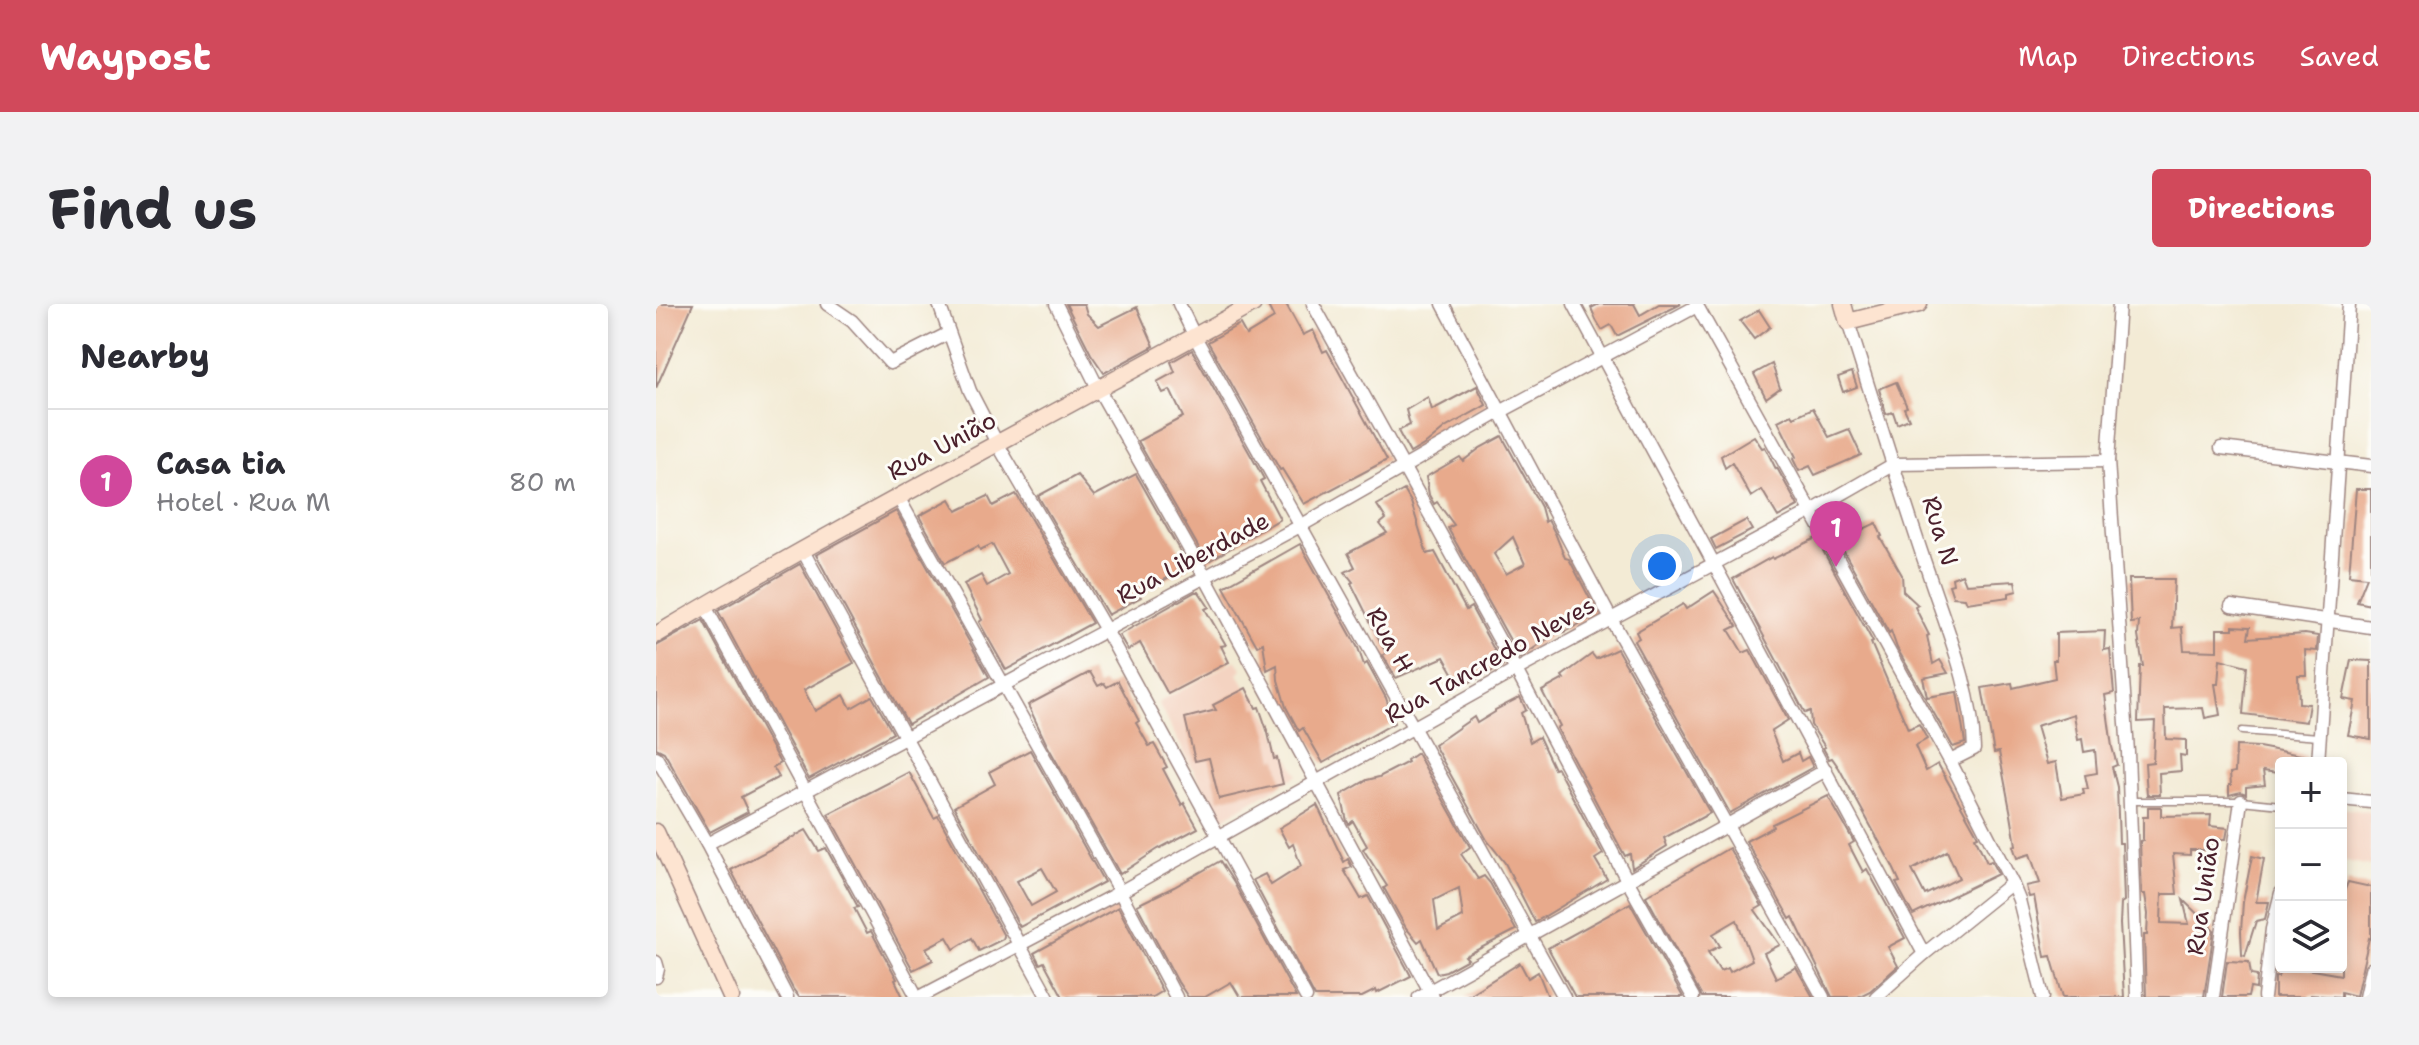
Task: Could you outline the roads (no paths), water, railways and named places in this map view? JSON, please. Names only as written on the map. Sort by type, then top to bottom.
[{"type":"main road","name":"Rua União","points":[[656,635],[898,497],[1253,304]]},
{"type":"main road","name":"Rua N","points":[[1843,304],[1848,322]]},
{"type":"main road","points":[[1848,322],[1919,304]]},
{"type":"main road","points":[[656,832],[731,997]]},
{"type":"street","points":[[827,304],[852,321],[890,363],[949,333]]},
{"type":"street","points":[[939,304],[970,391],[997,443],[1106,630],[1306,997]]},
{"type":"street","points":[[1056,304],[1099,390],[1317,782],[1427,995],[1826,770]]},
{"type":"street","name":"Rua H","points":[[1179,304],[1564,997]]},
{"type":"street","points":[[1313,304],[1693,997]]},
{"type":"street","points":[[1443,304],[1611,619],[1823,997]]},
{"type":"street","points":[[1574,304],[1924,954]]},
{"type":"street","points":[[2119,304],[2108,461],[2130,801],[2137,997]]},
{"type":"street","points":[[2318,757],[2349,304]]},
{"type":"street","points":[[1697,305],[1950,761],[2012,883],[2043,997]]},
{"type":"street","name":"Rua Liberdade","points":[[707,844],[1302,525],[1697,305]]},
{"type":"street","name":"Rua N","points":[[1848,322],[1928,574],[1948,626],[1974,730],[1974,749],[1950,761]]},
{"type":"street","points":[[2221,448],[2371,466]]},
{"type":"street","name":"Rua Tancredo Neves","points":[[919,997],[1120,892],[1516,670],[1894,464],[2108,461]]},
{"type":"street","points":[[898,497],[1176,997]]},
{"type":"street","points":[[803,551],[1048,997]]},
{"type":"street","points":[[705,606],[919,997]]},
{"type":"street","points":[[2231,606],[2371,627]]},
{"type":"street","points":[[656,757],[707,844],[787,997]]},
{"type":"street","points":[[2347,800],[2371,802]]},
{"type":"street","name":"Rua União","points":[[2213,997],[2241,801]]},
{"type":"street","points":[[1879,996],[1924,954],[2012,883]]},
{"type":"street","points":[[2264,997],[2272,929],[2279,901]]},
{"type":"street","points":[[656,962],[656,977]]},
{"type":"street","points":[[2365,997],[2371,969]]},
{"type":"lane","points":[[2242,731],[2319,737]]},
{"type":"lane","points":[[2130,801],[2241,801],[2275,804]]},
{"type":"place","name":"Casa tia","points":[[1836,567]]}]
